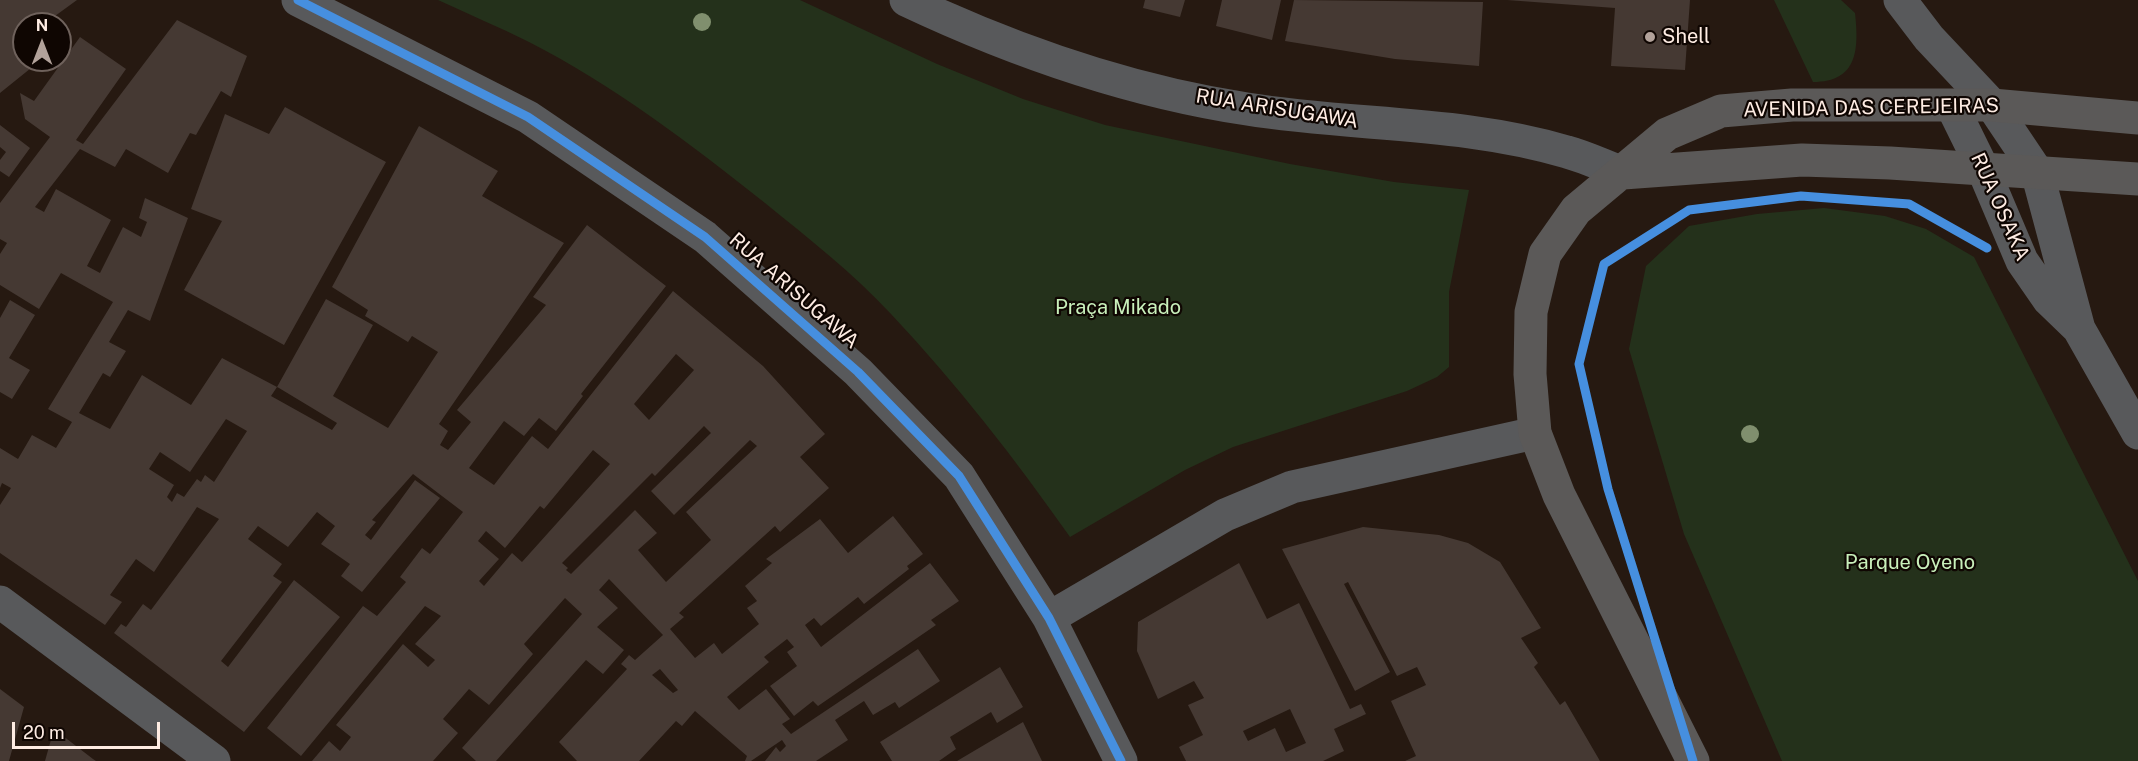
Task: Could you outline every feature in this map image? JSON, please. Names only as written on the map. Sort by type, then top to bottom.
[{"type":"main road","name":"AVENIDA DAS CEREJEIRAS","points":[[1693,761],[1559,495],[1535,433],[1530,374],[1531,312],[1545,254],[1576,210],[1667,134],[1721,111],[1792,105],[1992,105],[2138,118]]},
{"type":"main road","points":[[1623,172],[1802,160],[2138,179]]},
{"type":"street","name":"RUA ARISUGAWA","points":[[298,0],[528,117],[705,237],[858,372],[959,476],[1049,618],[1121,761]]},
{"type":"street","name":"RUA ARISUGAWA","points":[[906,0],[969,30],[1099,77],[1246,109],[1455,130],[1515,140],[1567,152],[1623,172]]},
{"type":"street","name":"RUA OSAKA","points":[[1900,0],[1929,38],[1992,105],[2037,172],[2079,329],[2138,433]]},
{"type":"street","name":"RUA OSAKA","points":[[1952,106],[1983,169],[2022,261],[2049,300],[2079,329]]},
{"type":"street","points":[[1049,618],[1225,515],[1292,487],[1535,433]]},
{"type":"street","points":[[0,602],[214,761]]},
{"type":"green space","name":"Praça Mikado","points":[[438,0],[800,0],[937,64],[1023,99],[1105,125],[1290,164],[1394,182],[1469,190],[1449,292],[1449,367],[1437,377],[1407,391],[1233,447],[1185,470],[1070,537],[1007,451],[939,367],[876,299],[830,256],[709,159],[621,96],[529,42]]},
{"type":"green space","points":[[1774,0],[1841,0],[1855,13],[1855,51],[1847,70],[1828,81],[1813,82]]},
{"type":"green space","name":"Parque Oyeno","points":[[1824,208],[1885,216],[1926,229],[1974,257],[2138,581],[2138,761],[1782,761],[1684,534],[1629,349],[1646,266],[1689,226],[1757,214]]},
{"type":"building","points":[[0,0],[77,0],[60,12],[12,12],[12,72],[26,72],[0,93]]},
{"type":"building","points":[[1145,0],[1185,0],[1180,17],[1143,8]]},
{"type":"building","points":[[1222,0],[1281,0],[1272,40],[1216,26]]},
{"type":"building","points":[[1294,0],[1483,2],[1479,66],[1395,59],[1285,41]]},
{"type":"building","name":"Shell","points":[[1507,0],[1690,0],[1685,70],[1611,66],[1615,8]]},
{"type":"building","points":[[177,20],[247,56],[231,97],[221,91],[196,135],[190,133],[168,173],[126,149],[115,167],[80,149],[35,207],[44,212],[56,189],[111,220],[87,266],[100,273],[123,227],[141,237],[147,222],[139,218],[145,198],[188,218],[150,321],[128,310],[109,342],[126,351],[110,377],[103,373],[79,413],[110,429],[142,375],[191,405],[222,358],[277,387],[326,299],[373,325],[333,396],[388,428],[438,352],[412,336],[408,342],[365,316],[368,310],[332,287],[419,126],[498,171],[482,196],[564,243],[439,424],[448,431],[440,445],[448,450],[471,422],[457,410],[546,305],[533,297],[587,225],[666,286],[581,394],[583,396],[556,431],[539,418],[524,436],[504,421],[469,468],[494,485],[532,436],[548,449],[673,291],[763,366],[825,434],[800,457],[829,488],[780,532],[775,526],[679,613],[684,617],[670,629],[695,658],[714,643],[722,654],[759,624],[747,608],[757,601],[745,586],[772,563],[766,559],[820,519],[848,553],[893,516],[923,554],[907,566],[909,569],[864,604],[858,597],[821,626],[814,618],[805,625],[821,647],[930,563],[959,601],[931,620],[936,625],[818,706],[813,701],[794,716],[770,686],[797,666],[787,652],[794,647],[787,639],[764,657],[769,662],[727,697],[739,710],[766,689],[790,719],[782,724],[791,734],[918,649],[940,681],[899,708],[895,702],[873,715],[864,701],[835,720],[848,740],[816,761],[765,761],[776,747],[780,752],[786,746],[782,740],[751,761],[745,761],[747,756],[695,711],[682,726],[676,721],[639,761],[577,761],[559,742],[627,669],[621,664],[629,655],[635,660],[663,635],[609,579],[599,590],[618,608],[597,627],[624,650],[603,674],[586,660],[496,761],[476,761],[462,748],[582,614],[565,598],[524,644],[533,654],[489,705],[469,689],[443,719],[458,733],[433,761],[312,761],[329,741],[340,751],[351,737],[336,725],[403,644],[428,667],[435,660],[415,644],[441,616],[425,606],[301,756],[267,728],[363,606],[377,616],[406,582],[400,577],[422,548],[430,554],[463,512],[413,474],[372,520],[376,522],[365,535],[371,540],[415,480],[440,498],[362,592],[341,576],[350,564],[321,544],[335,526],[317,512],[288,547],[258,526],[248,539],[282,564],[273,576],[282,582],[221,661],[228,667],[294,580],[340,617],[244,732],[114,633],[121,624],[126,627],[143,604],[151,610],[219,519],[197,507],[154,572],[136,559],[110,595],[122,602],[105,625],[0,553],[0,505],[11,488],[2,483],[0,488],[0,448],[18,459],[32,435],[56,448],[72,422],[48,409],[113,302],[61,273],[39,309],[0,285],[0,254],[7,243],[0,239],[0,203],[50,137],[25,119],[20,93],[34,101],[55,72],[72,72],[72,48],[80,37],[126,69],[76,140],[83,144]],"holes":[[[676,354],[694,370],[649,420],[634,404]],[[277,387],[337,423],[332,430],[271,396]],[[226,419],[247,431],[214,482],[205,475],[201,482],[197,479],[184,497],[177,493],[172,502],[167,497],[174,485],[149,469],[160,452],[190,472]],[[704,426],[711,433],[651,491],[674,515],[750,440],[757,446],[686,512],[711,540],[666,582],[638,550],[657,533],[635,510],[571,574],[566,570],[568,568],[562,563],[652,473],[655,476]],[[593,450],[610,464],[522,562],[512,553],[484,586],[479,581],[499,559],[478,541],[486,531],[505,548],[540,506],[544,509]],[[660,669],[678,690],[673,693],[652,675]]]},
{"type":"building","points":[[285,107],[386,162],[284,345],[184,290],[222,221],[191,209],[225,114],[269,134]]},
{"type":"building","points":[[0,125],[30,148],[9,177],[0,171],[0,160],[6,152],[0,147]]},
{"type":"building","points":[[10,300],[35,315],[9,358],[30,370],[12,399],[0,392],[0,318]]},
{"type":"building","points":[[1363,527],[1439,535],[1468,543],[1500,562],[1541,628],[1521,638],[1538,663],[1534,667],[1560,705],[1565,701],[1600,761],[1405,761],[1416,756],[1391,701],[1426,685],[1417,667],[1397,676],[1348,582],[1344,584],[1390,672],[1355,691],[1282,549]]},
{"type":"building","points":[[1239,563],[1267,619],[1299,603],[1350,709],[1361,704],[1366,714],[1334,729],[1344,751],[1323,761],[1186,761],[1179,747],[1203,735],[1188,705],[1204,698],[1194,681],[1158,699],[1137,651],[1138,622]],"holes":[[[1290,709],[1306,743],[1286,752],[1275,728],[1248,741],[1243,731]]]},
{"type":"building","points":[[1000,667],[1023,707],[997,723],[991,712],[950,737],[956,749],[939,761],[892,761],[880,742]]},
{"type":"building","points":[[0,689],[24,707],[9,761],[0,761]]},
{"type":"building","points":[[1023,722],[1042,761],[957,761]]},
{"type":"building","points":[[54,729],[93,759],[96,761],[45,761]]},
{"type":"cycle path","points":[[298,0],[528,117],[705,237],[858,372],[959,476],[1049,618],[1121,761]]},
{"type":"cycle path","points":[[1693,761],[1608,489],[1579,364],[1604,264],[1689,210],[1801,196],[1909,204],[1987,248]]},
{"type":"place","name":"Shell","points":[[1650,37]]}]
